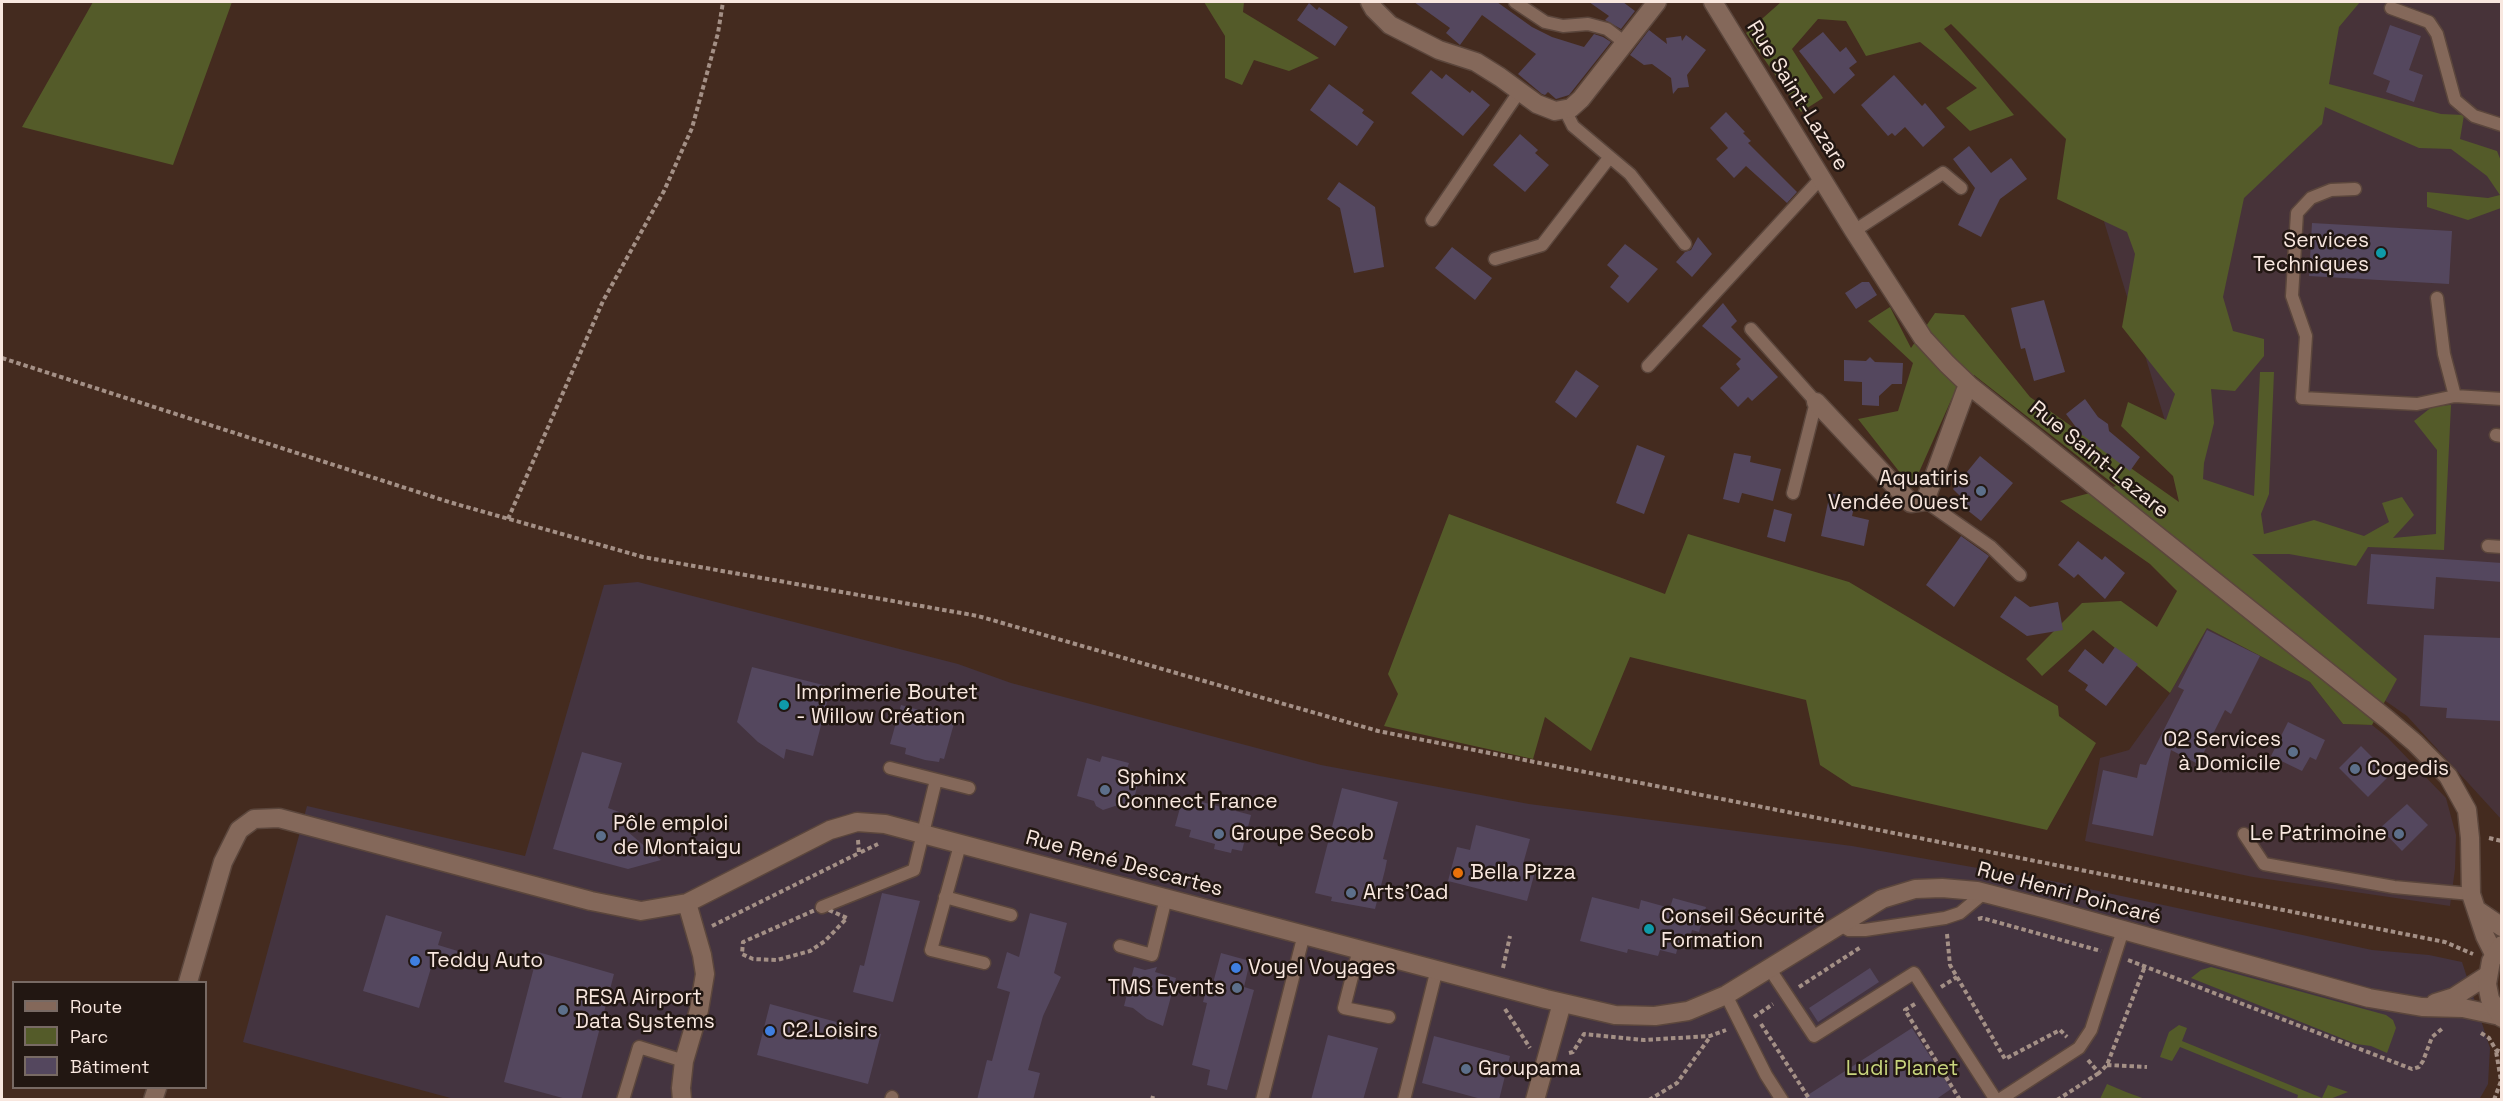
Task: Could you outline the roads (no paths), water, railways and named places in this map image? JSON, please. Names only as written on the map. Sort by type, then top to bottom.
[{"type":"street","points":[[1370,2],[1390,25],[1439,50],[1476,62],[1500,76],[1518,92],[1537,104],[1555,111],[1571,108],[1581,99],[1657,2]]},
{"type":"street","name":"Rue Saint-Lazare","points":[[1713,2],[1854,231],[1923,338],[1970,386],[2388,720],[2438,765],[2463,799],[2467,810],[2474,902],[2485,936],[2498,950]]},
{"type":"street","points":[[1816,402],[1911,503],[1925,501],[1965,392],[1970,386]]},
{"type":"street","name":"Rue René Descartes","points":[[188,981],[223,862],[239,830],[254,819],[279,818],[618,907],[641,911],[687,903],[830,830],[857,822],[885,824],[1562,1003],[1615,1015],[1655,1016],[1688,1011],[1726,995]]},
{"type":"street","name":"Rue Henri Poincaré","points":[[1726,995],[1882,899],[1915,889],[1942,888],[1983,892],[2358,995],[2422,1007]]},
{"type":"street","points":[[2474,902],[2502,927]]},
{"type":"street","points":[[682,1100],[684,1061],[699,1010],[705,974],[687,903]]},
{"type":"street","points":[[2498,950],[2488,975],[2490,999],[2501,1017]]},
{"type":"street","points":[[2422,1007],[2454,997],[2488,975]]},
{"type":"street","points":[[1535,1100],[1562,1003]]},
{"type":"street","points":[[2422,1007],[2463,1008],[2501,1017]]},
{"type":"lane","points":[[1515,2],[1545,22],[1563,26],[1588,24],[1607,29],[1624,42]]},
{"type":"lane","points":[[2391,8],[2429,22],[2437,34],[2456,100],[2474,116],[2502,125]]},
{"type":"lane","points":[[1432,220],[1518,92]]},
{"type":"lane","points":[[1565,110],[1573,126],[1630,174],[1685,244]]},
{"type":"lane","points":[[1495,259],[1542,245],[1609,158]]},
{"type":"lane","points":[[1854,231],[1943,173],[1961,188]]},
{"type":"lane","points":[[1648,366],[1822,177]]},
{"type":"lane","points":[[2355,189],[2331,190],[2311,198],[2297,213],[2292,296],[2306,336],[2302,398],[2417,404],[2455,396],[2502,399]]},
{"type":"lane","points":[[2437,298],[2444,354],[2455,396]]},
{"type":"lane","points":[[1750,329],[1816,402],[1792,492]]},
{"type":"lane","points":[[1925,501],[1991,547],[2020,575]]},
{"type":"lane","points":[[2488,546],[2502,547]]},
{"type":"lane","points":[[890,768],[969,788]]},
{"type":"lane","points":[[822,907],[914,870],[936,780]]},
{"type":"lane","points":[[2244,834],[2264,864],[2474,902]]},
{"type":"lane","points":[[960,844],[931,950],[984,963]]},
{"type":"lane","points":[[1839,924],[1849,930],[1865,930],[1945,918],[1960,913],[1983,892]]},
{"type":"lane","points":[[945,897],[1011,915]]},
{"type":"lane","points":[[1120,946],[1152,955],[1166,898]]},
{"type":"lane","points":[[1769,968],[1814,1036],[1914,973],[1998,1100],[2079,1048],[2091,1030],[2123,930]]},
{"type":"lane","points":[[1262,1100],[1304,934]]},
{"type":"lane","points":[[1359,949],[1344,1008],[1389,1017]]},
{"type":"lane","points":[[1404,1100],[1437,969]]},
{"type":"lane","points":[[1726,995],[1766,1075],[1782,1100]]},
{"type":"lane","points":[[623,1100],[639,1047],[684,1061]]},
{"type":"place","name":"Services Techniques","points":[[2381,253]]},
{"type":"place","name":"Aquatiris Vendée Ouest","points":[[1981,491]]},
{"type":"place","name":"Imprimerie Boutet - Willow Création","points":[[784,705]]},
{"type":"place","name":"O2 Services à Domicile","points":[[2293,752]]},
{"type":"place","name":"Cogedis","points":[[2355,769]]},
{"type":"place","name":"Sphinx Connect France","points":[[1105,790]]},
{"type":"place","name":"Groupe Secob","points":[[1219,834]]},
{"type":"place","name":"Le Patrimoine","points":[[2399,834]]},
{"type":"place","name":"Pôle emploi de Montaigu","points":[[601,836]]},
{"type":"place","name":"Bella Pizza","points":[[1458,873]]},
{"type":"place","name":"Arts'Cad","points":[[1351,893]]},
{"type":"place","name":"Conseil Sécurité Formation","points":[[1649,929]]},
{"type":"place","name":"Teddy Auto","points":[[415,961]]},
{"type":"place","name":"Voyel Voyages","points":[[1236,968]]},
{"type":"place","name":"TMS Events","points":[[1237,988]]},
{"type":"place","name":"RESA Airport Data Systems","points":[[563,1010]]},
{"type":"place","name":"C2.Loisirs","points":[[770,1031]]},
{"type":"place","name":"Groupama","points":[[1466,1069]]},
{"type":"park label","name":"Ludi Planet","points":[[1902,1069]]}]
